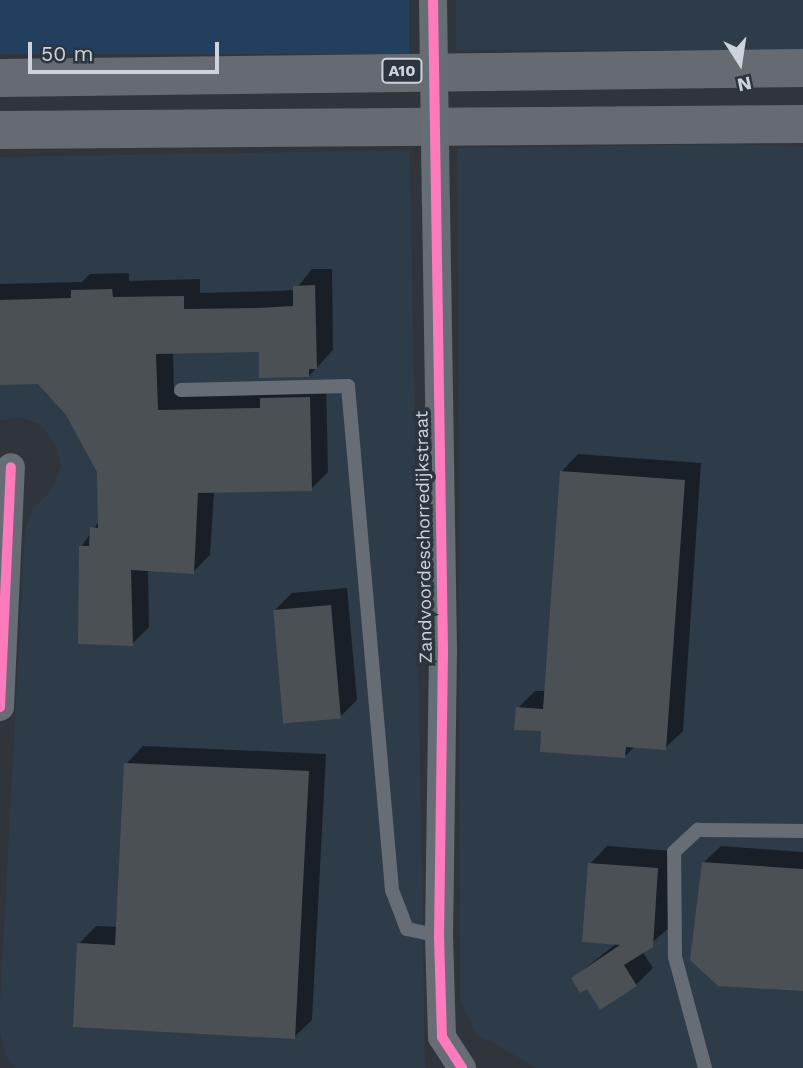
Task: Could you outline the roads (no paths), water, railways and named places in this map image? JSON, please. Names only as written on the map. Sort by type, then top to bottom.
[{"type":"highway","name":"A10","points":[[0,78],[803,68]]},
{"type":"highway","points":[[0,130],[803,124]]},
{"type":"street","name":"Zandvoordeschorredijkstraat","points":[[433,0],[443,651],[439,936],[442,1037],[461,1068]]},
{"type":"street","points":[[0,707],[11,467]]},
{"type":"lane","points":[[181,390],[348,386],[392,890],[407,929],[439,936]]},
{"type":"lane","points":[[705,1068],[676,957],[674,852],[698,830],[803,831]]}]
